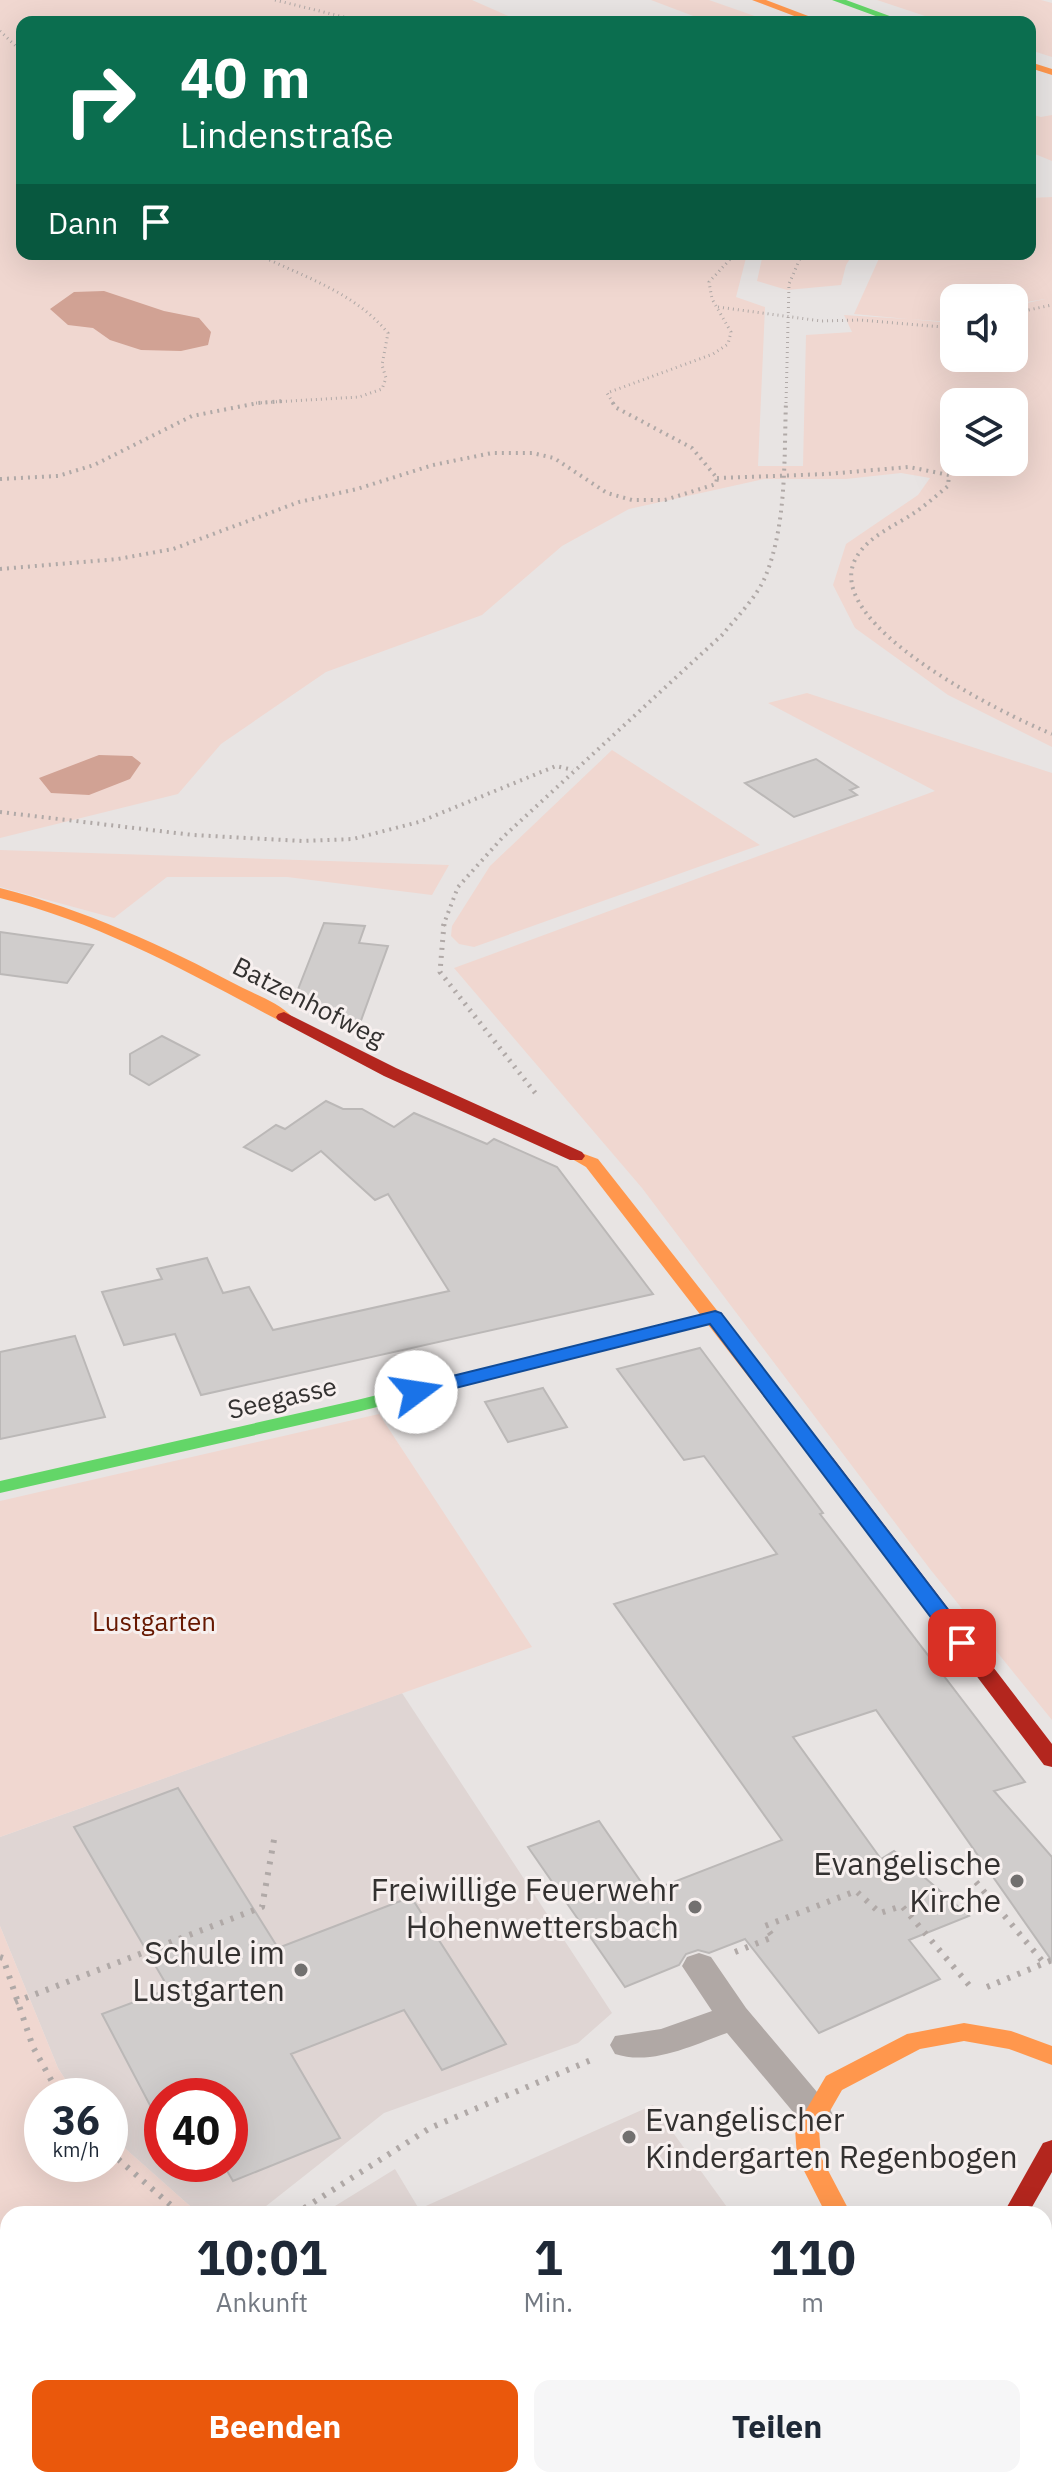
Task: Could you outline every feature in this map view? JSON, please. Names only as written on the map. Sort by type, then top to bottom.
[{"type":"main road","points":[[757,0],[802,16]]},
{"type":"main road","points":[[837,0],[884,16]]},
{"type":"main road","name":"Batzenhofweg","points":[[0,893],[46,903],[115,928],[390,1072],[592,1163]]},
{"type":"main road","points":[[592,1163],[715,1317],[1052,1759]]},
{"type":"main road","name":"Seegasse","points":[[0,1487],[357,1406],[715,1317]]},
{"type":"main road","points":[[834,2206],[809,2157],[807,2129],[834,2083],[915,2041],[964,2032],[1011,2040],[1052,2056]]},
{"type":"main road","points":[[1020,2206],[1052,2150]]},
{"type":"lane","points":[[699,1966],[734,2017],[816,2115]]},
{"type":"lane","points":[[627,2045],[662,2042],[734,2017]]},
{"type":"path","points":[[275,0],[340,16]]},
{"type":"path","points":[[0,31],[16,46]]},
{"type":"path","points":[[0,479],[58,476],[94,465],[192,416],[258,403],[359,397],[382,389],[386,378],[382,365],[388,333],[377,317],[346,296],[270,260]]},
{"type":"path","points":[[0,569],[118,559],[173,549],[299,502],[357,489],[433,465],[492,453],[532,453],[554,458],[607,493],[632,500],[665,500],[701,491],[716,484],[717,478],[692,448],[615,407],[607,393],[713,354],[728,344],[731,332],[712,299],[709,282],[729,260]]},
{"type":"path","points":[[592,1163],[440,972],[441,932],[458,887],[503,837],[722,635],[750,601],[766,575],[778,525],[784,475],[789,284],[799,260]]},
{"type":"path","points":[[1028,310],[1052,305]]},
{"type":"path","points":[[718,307],[787,318],[940,327]]},
{"type":"path","points":[[717,478],[844,473],[906,465],[949,475],[948,486],[919,510],[872,540],[857,556],[850,574],[858,603],[893,638],[961,689],[1020,723],[1052,734]]},
{"type":"path","points":[[0,812],[193,835],[302,841],[353,839],[419,822],[556,766],[574,770]]},
{"type":"path","points":[[15,2002],[262,1907],[275,1834]]},
{"type":"path","points":[[699,1966],[773,1937],[765,1926],[856,1891],[880,1913],[902,1906],[975,1992],[1048,1961],[976,1882]]},
{"type":"path","points":[[1,1956],[15,2002],[47,2078]]},
{"type":"path","points":[[308,2206],[430,2128],[627,2045]]},
{"type":"path","points":[[128,2168],[172,2206]]},
{"type":"shaded area","points":[[104,291],[164,311],[199,318],[211,332],[208,345],[181,351],[141,350],[110,340],[93,328],[68,325],[50,309],[74,292]]},
{"type":"shaded area","points":[[99,755],[132,756],[141,763],[130,779],[89,795],[51,793],[39,778]]},
{"type":"shaded area","name":"Schule im Lustgarten","points":[[402,1693],[612,2013],[578,2043],[384,2113],[266,2206],[190,2206],[163,2182],[248,2182],[248,2078],[144,2078],[144,2165],[128,2151],[128,2078],[64,2078],[0,1926],[0,1837]]},
{"type":"shaded area","name":"Evangelischer Kindergarten Regenbogen","points":[[653,2105],[726,2206],[426,2206]]},
{"type":"shaded area","name":"Evangelischer Kindergarten Regenbogen","points":[[395,2169],[417,2206],[335,2206]]},
{"type":"green space","points":[[0,0],[472,0],[508,16],[16,16],[16,260],[745,260],[736,297],[765,307],[758,466],[803,466],[806,335],[852,332],[844,315],[910,319],[854,314],[878,260],[1036,260],[1036,198],[1052,197],[1052,747],[948,695],[855,628],[833,585],[846,544],[918,495],[930,478],[901,473],[846,479],[764,479],[629,509],[562,546],[482,615],[326,672],[221,744],[178,794],[0,838]]},
{"type":"green space","points":[[651,0],[709,0],[755,16],[693,16]]},
{"type":"green space","points":[[877,0],[1041,0],[1052,3],[1052,57],[1036,52],[1036,16],[925,16]]},
{"type":"green space","points":[[1052,115],[1052,161],[1036,154],[1036,116]]},
{"type":"green space","points":[[762,260],[849,260],[841,285],[787,290],[757,281]]},
{"type":"green space","points":[[807,693],[1052,773],[1052,1720],[930,1569],[642,1188],[454,968],[935,791],[768,703]]},
{"type":"green space","points":[[612,750],[760,845],[474,947],[459,944],[451,936],[452,926],[490,866]]},
{"type":"green space","points":[[0,850],[449,865],[432,895],[287,877],[167,877],[114,918],[0,887]]},
{"type":"green space","name":"Lustgarten","points":[[379,1414],[532,1647],[0,1837],[0,1501]]},
{"type":"green space","points":[[0,1926],[64,2078],[24,2078],[24,2182],[128,2182],[128,2151],[144,2165],[144,2182],[163,2182],[190,2206],[0,2206]]},
{"type":"building","points":[[816,759],[858,787],[850,790],[857,795],[794,817],[745,783]]},
{"type":"building","points":[[324,923],[365,926],[359,943],[388,946],[359,1026],[297,992]]},
{"type":"building","points":[[0,932],[93,945],[67,983],[0,974]]},
{"type":"building","points":[[162,1036],[199,1055],[149,1085],[130,1074],[130,1054]]},
{"type":"building","points":[[326,1101],[343,1109],[362,1109],[394,1127],[414,1113],[487,1144],[494,1139],[557,1167],[653,1294],[201,1395],[175,1334],[124,1345],[102,1292],[162,1279],[157,1269],[207,1258],[223,1293],[249,1287],[273,1330],[449,1291],[388,1194],[375,1200],[321,1151],[292,1171],[244,1147],[276,1125],[285,1129]]},
{"type":"building","points":[[75,1336],[105,1417],[0,1439],[0,1352]]},
{"type":"building","points":[[700,1348],[823,1513],[820,1514],[1025,1782],[994,1791],[1052,1857],[1052,1961],[876,1710],[793,1737],[881,1859],[894,1851],[969,1916],[909,1940],[940,1979],[819,2033],[745,1939],[709,1953],[698,1950],[686,1954],[679,1965],[625,1987],[528,1847],[599,1821],[648,1892],[782,1840],[614,1604],[777,1554],[704,1456],[684,1460],[617,1369]]},
{"type":"building","points":[[543,1388],[567,1427],[508,1442],[485,1402]]},
{"type":"building","points":[[178,1788],[278,1948],[411,1897],[506,2044],[442,2070],[404,2010],[291,2054],[340,2138],[248,2175],[248,2078],[144,2078],[144,2094],[102,2014],[169,1989],[74,1827]]},
{"type":"traffic: fast","points":[[837,0],[884,16]]},
{"type":"traffic: fast","points":[[0,1487],[357,1406],[607,1344]]},
{"type":"traffic: slow","points":[[757,0],[802,16]]},
{"type":"traffic: slow","points":[[1036,67],[1052,72]]},
{"type":"traffic: slow","points":[[0,893],[111,929],[284,1017]]},
{"type":"traffic: slow","points":[[576,1156],[592,1163],[826,1463]]},
{"type":"traffic: slow","points":[[834,2206],[809,2157],[807,2129],[834,2083],[915,2041],[964,2032],[1011,2040],[1052,2056]]},
{"type":"traffic: jam","points":[[284,1017],[390,1072],[576,1156]]},
{"type":"traffic: jam","points":[[607,1344],[715,1317]]},
{"type":"traffic: jam","points":[[826,1463],[1052,1759]]},
{"type":"traffic: jam","points":[[1020,2206],[1052,2150]]},
{"type":"place","name":"Evangelische Kirche","points":[[1017,1881]]},
{"type":"place","name":"Freiwillige Feuerwehr Hohenwettersbach","points":[[695,1907]]},
{"type":"place","name":"Schule im Lustgarten","points":[[301,1970]]},
{"type":"place","name":"Evangelischer Kindergarten Regenbogen","points":[[629,2137]]},
{"type":"route","points":[[416,1392],[715,1317],[962,1643]]}]
